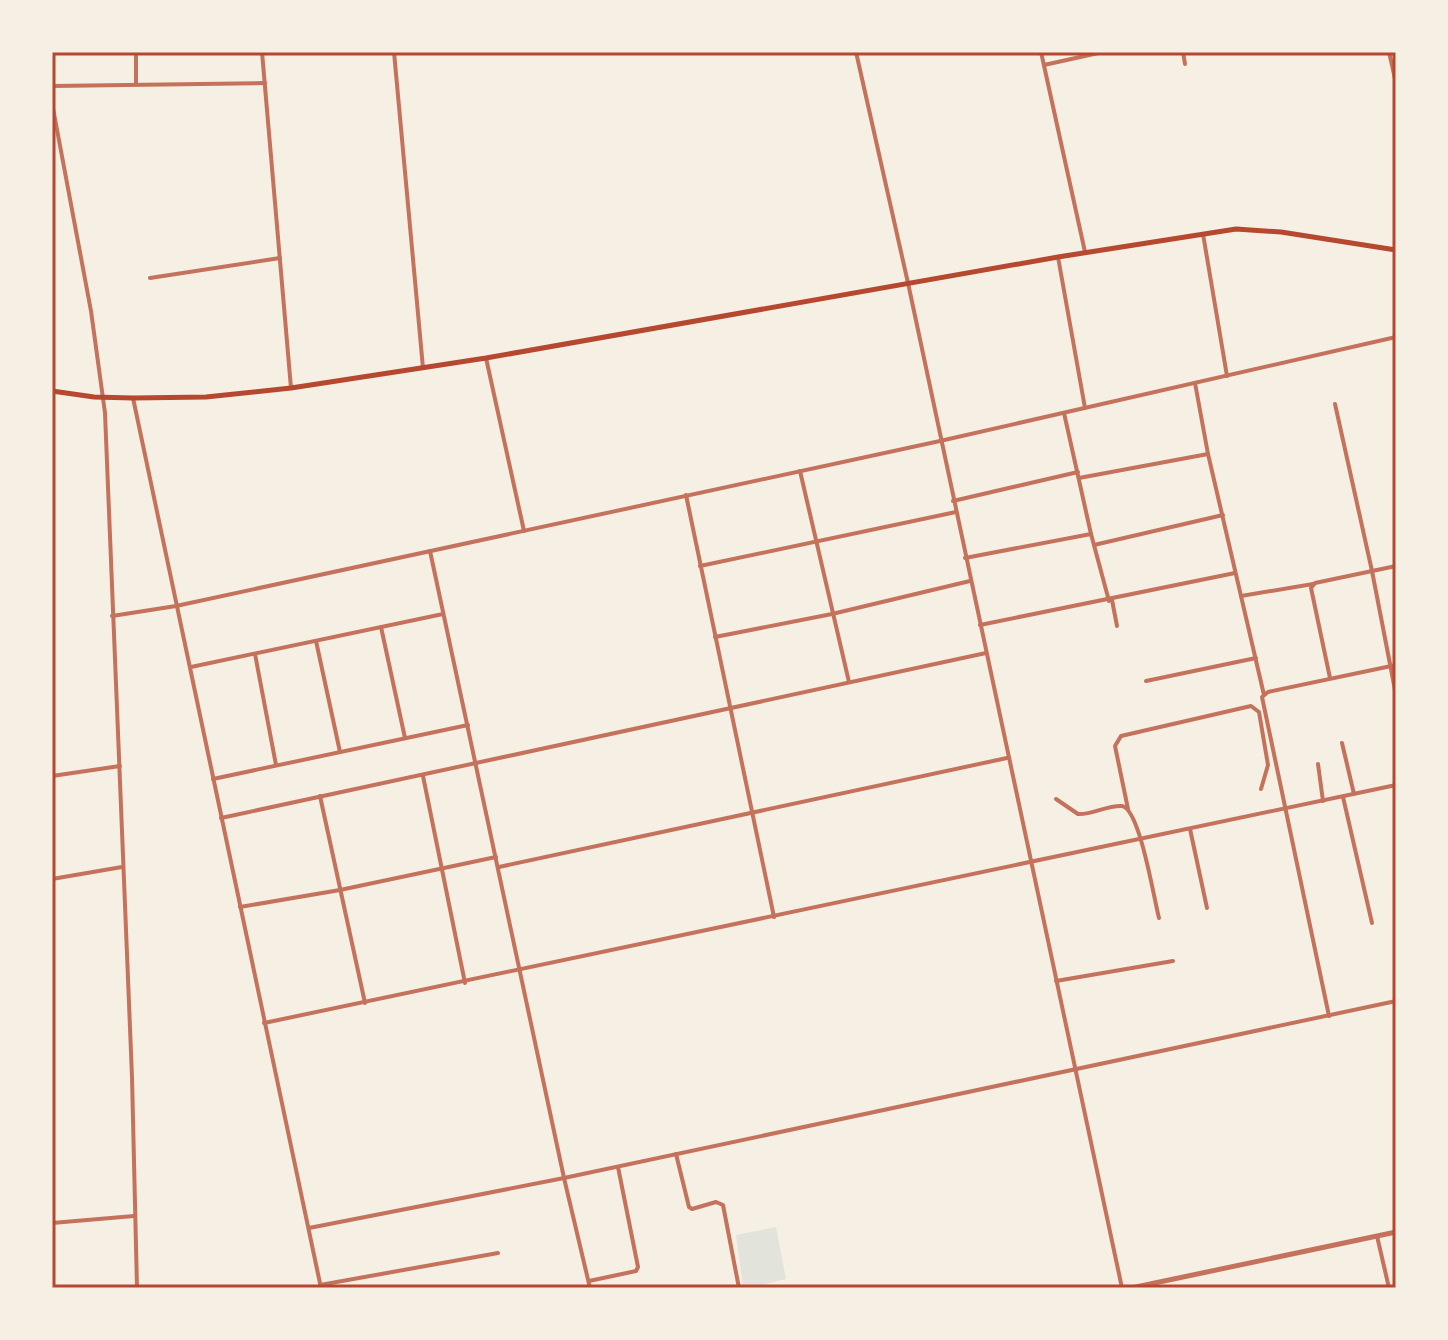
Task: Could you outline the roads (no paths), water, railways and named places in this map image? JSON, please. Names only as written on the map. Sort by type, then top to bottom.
[{"type":"main road","points":[[52,391],[133,398],[206,397],[291,388],[423,369],[1085,252],[1248,228],[1396,250]]},
{"type":"street","points":[[136,52],[136,85]]},
{"type":"street","points":[[262,52],[291,388]]},
{"type":"street","points":[[394,52],[423,369]]},
{"type":"street","points":[[856,52],[1122,1288]]},
{"type":"street","points":[[1041,52],[1085,252]]},
{"type":"street","points":[[1044,65],[1103,52]]},
{"type":"street","points":[[1183,52],[1185,64]]},
{"type":"street","points":[[1389,52],[1396,83]]},
{"type":"street","points":[[52,86],[265,83]]},
{"type":"street","points":[[52,103],[88,296],[103,397],[132,1077],[137,1288]]},
{"type":"street","points":[[1203,234],[1227,376]]},
{"type":"street","points":[[1058,257],[1085,408]]},
{"type":"street","points":[[150,278],[280,258]]},
{"type":"street","points":[[112,616],[176,606],[940,441],[1396,337]]},
{"type":"street","points":[[486,358],[524,531]]},
{"type":"street","points":[[1195,383],[1208,454],[1264,695],[1329,1016]]},
{"type":"street","points":[[133,398],[321,1287],[498,1253]]},
{"type":"street","points":[[1335,404],[1393,666],[1396,695]]},
{"type":"street","points":[[1064,413],[1091,534],[1117,626]]},
{"type":"street","points":[[953,501],[1078,475],[1208,454]]},
{"type":"street","points":[[800,471],[849,682]]},
{"type":"street","points":[[686,495],[774,917]]},
{"type":"street","points":[[700,566],[956,512]]},
{"type":"street","points":[[1094,545],[1223,515]]},
{"type":"street","points":[[965,558],[1091,534]]},
{"type":"street","points":[[430,551],[590,1288]]},
{"type":"street","points":[[1241,596],[1396,566]]},
{"type":"street","points":[[980,625],[1235,573]]},
{"type":"street","points":[[715,637],[832,614],[970,581]]},
{"type":"street","points":[[1315,584],[1311,591],[1330,679]]},
{"type":"street","points":[[191,667],[443,614]]},
{"type":"street","points":[[380,626],[405,738]]},
{"type":"street","points":[[316,641],[340,753]]},
{"type":"street","points":[[221,818],[986,653]]},
{"type":"street","points":[[255,654],[276,765]]},
{"type":"street","points":[[1146,681],[1256,658]]},
{"type":"street","points":[[1264,695],[1393,666]]},
{"type":"street","points":[[1159,918],[1141,840],[1128,809],[1115,746],[1121,736],[1251,706],[1259,712],[1268,765],[1261,789]]},
{"type":"street","points":[[213,779],[468,725]]},
{"type":"street","points":[[1342,743],[1354,794]]},
{"type":"street","points":[[499,867],[1007,758]]},
{"type":"street","points":[[1318,764],[1323,801]]},
{"type":"street","points":[[52,776],[120,766]]},
{"type":"street","points":[[423,776],[465,983]]},
{"type":"street","points":[[264,1023],[1396,785]]},
{"type":"street","points":[[320,796],[365,1003]]},
{"type":"street","points":[[1343,797],[1372,923]]},
{"type":"street","points":[[1056,799],[1078,814],[1118,807],[1128,809]]},
{"type":"street","points":[[1190,829],[1207,908]]},
{"type":"street","points":[[240,907],[340,890],[497,856]]},
{"type":"street","points":[[52,879],[122,867]]},
{"type":"street","points":[[1056,981],[1173,961]]},
{"type":"street","points":[[309,1228],[618,1167],[1396,1001]]},
{"type":"street","points":[[676,1154],[689,1207],[692,1209],[716,1202],[723,1205],[739,1288]]},
{"type":"street","points":[[589,1281],[636,1271],[638,1267],[618,1167]]},
{"type":"street","points":[[52,1223],[134,1216]]},
{"type":"street","points":[[1131,1288],[1396,1232]]},
{"type":"street","points":[[1377,1236],[1389,1288]]}]
